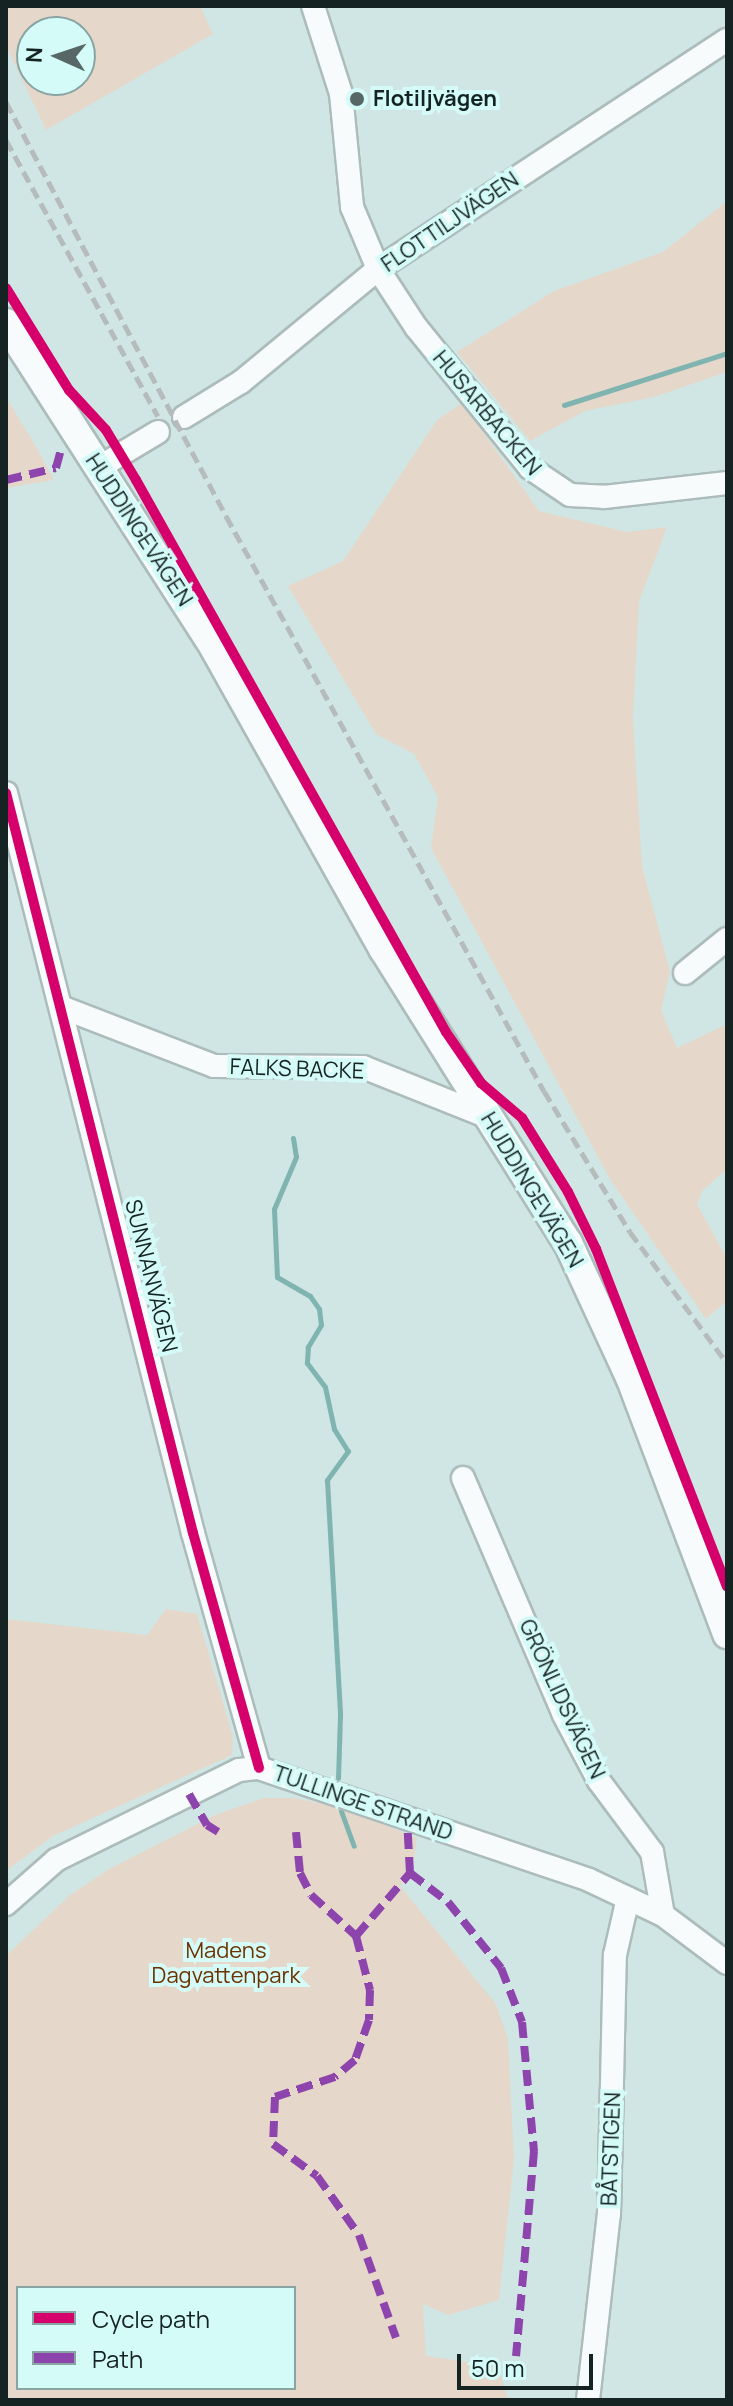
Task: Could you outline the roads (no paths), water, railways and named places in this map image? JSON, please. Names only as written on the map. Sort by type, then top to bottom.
[{"type":"main road","name":"HUDDINGEVÄGEN","points":[[6,323],[215,649],[384,950],[553,1218],[596,1301],[727,1634]]},
{"type":"street","name":"HUSARBACKEN","points":[[313,6],[341,94],[352,207],[378,269],[416,327],[530,468],[559,491],[604,497],[727,483]]},
{"type":"street","name":"FLOTTILJVÄGEN","points":[[184,417],[241,382],[378,269],[727,40]]},
{"type":"street","points":[[98,468],[158,432]]},
{"type":"street","name":"SUNNANVÄGEN","points":[[6,793],[193,1533],[259,1768]]},
{"type":"street","points":[[685,973],[727,939]]},
{"type":"street","name":"FALKS BACKE","points":[[61,1007],[214,1066],[363,1067],[488,1117]]},
{"type":"street","name":"GRÖNLIDSVÄGEN","points":[[463,1478],[563,1713],[599,1781],[652,1852],[663,1915]]},
{"type":"street","name":"TULLINGE STRAND","points":[[6,1904],[56,1860],[239,1770],[259,1768],[628,1898],[663,1915],[727,1963]]},
{"type":"street","name":"BÅTSTIGEN","points":[[588,2400],[609,2214],[615,1955],[628,1898]]},
{"type":"waterway","points":[[564,405],[727,353]]},
{"type":"waterway","points":[[293,1138],[296,1157],[274,1209],[277,1277],[310,1296],[319,1309],[321,1325],[308,1347],[307,1363],[325,1387],[334,1429],[348,1451],[327,1480],[340,1715],[338,1778]]},
{"type":"waterway","points":[[341,1811],[354,1846]]},
{"type":"railway","points":[[6,102],[226,516],[544,1091],[630,1232],[727,1363]]},
{"type":"railway","points":[[6,140],[158,416]]},
{"type":"place","name":"Flotiljvägen","points":[[357,99]]},
{"type":"park label","name":"Madens Dagvattenpark","points":[[226,1962]]}]
